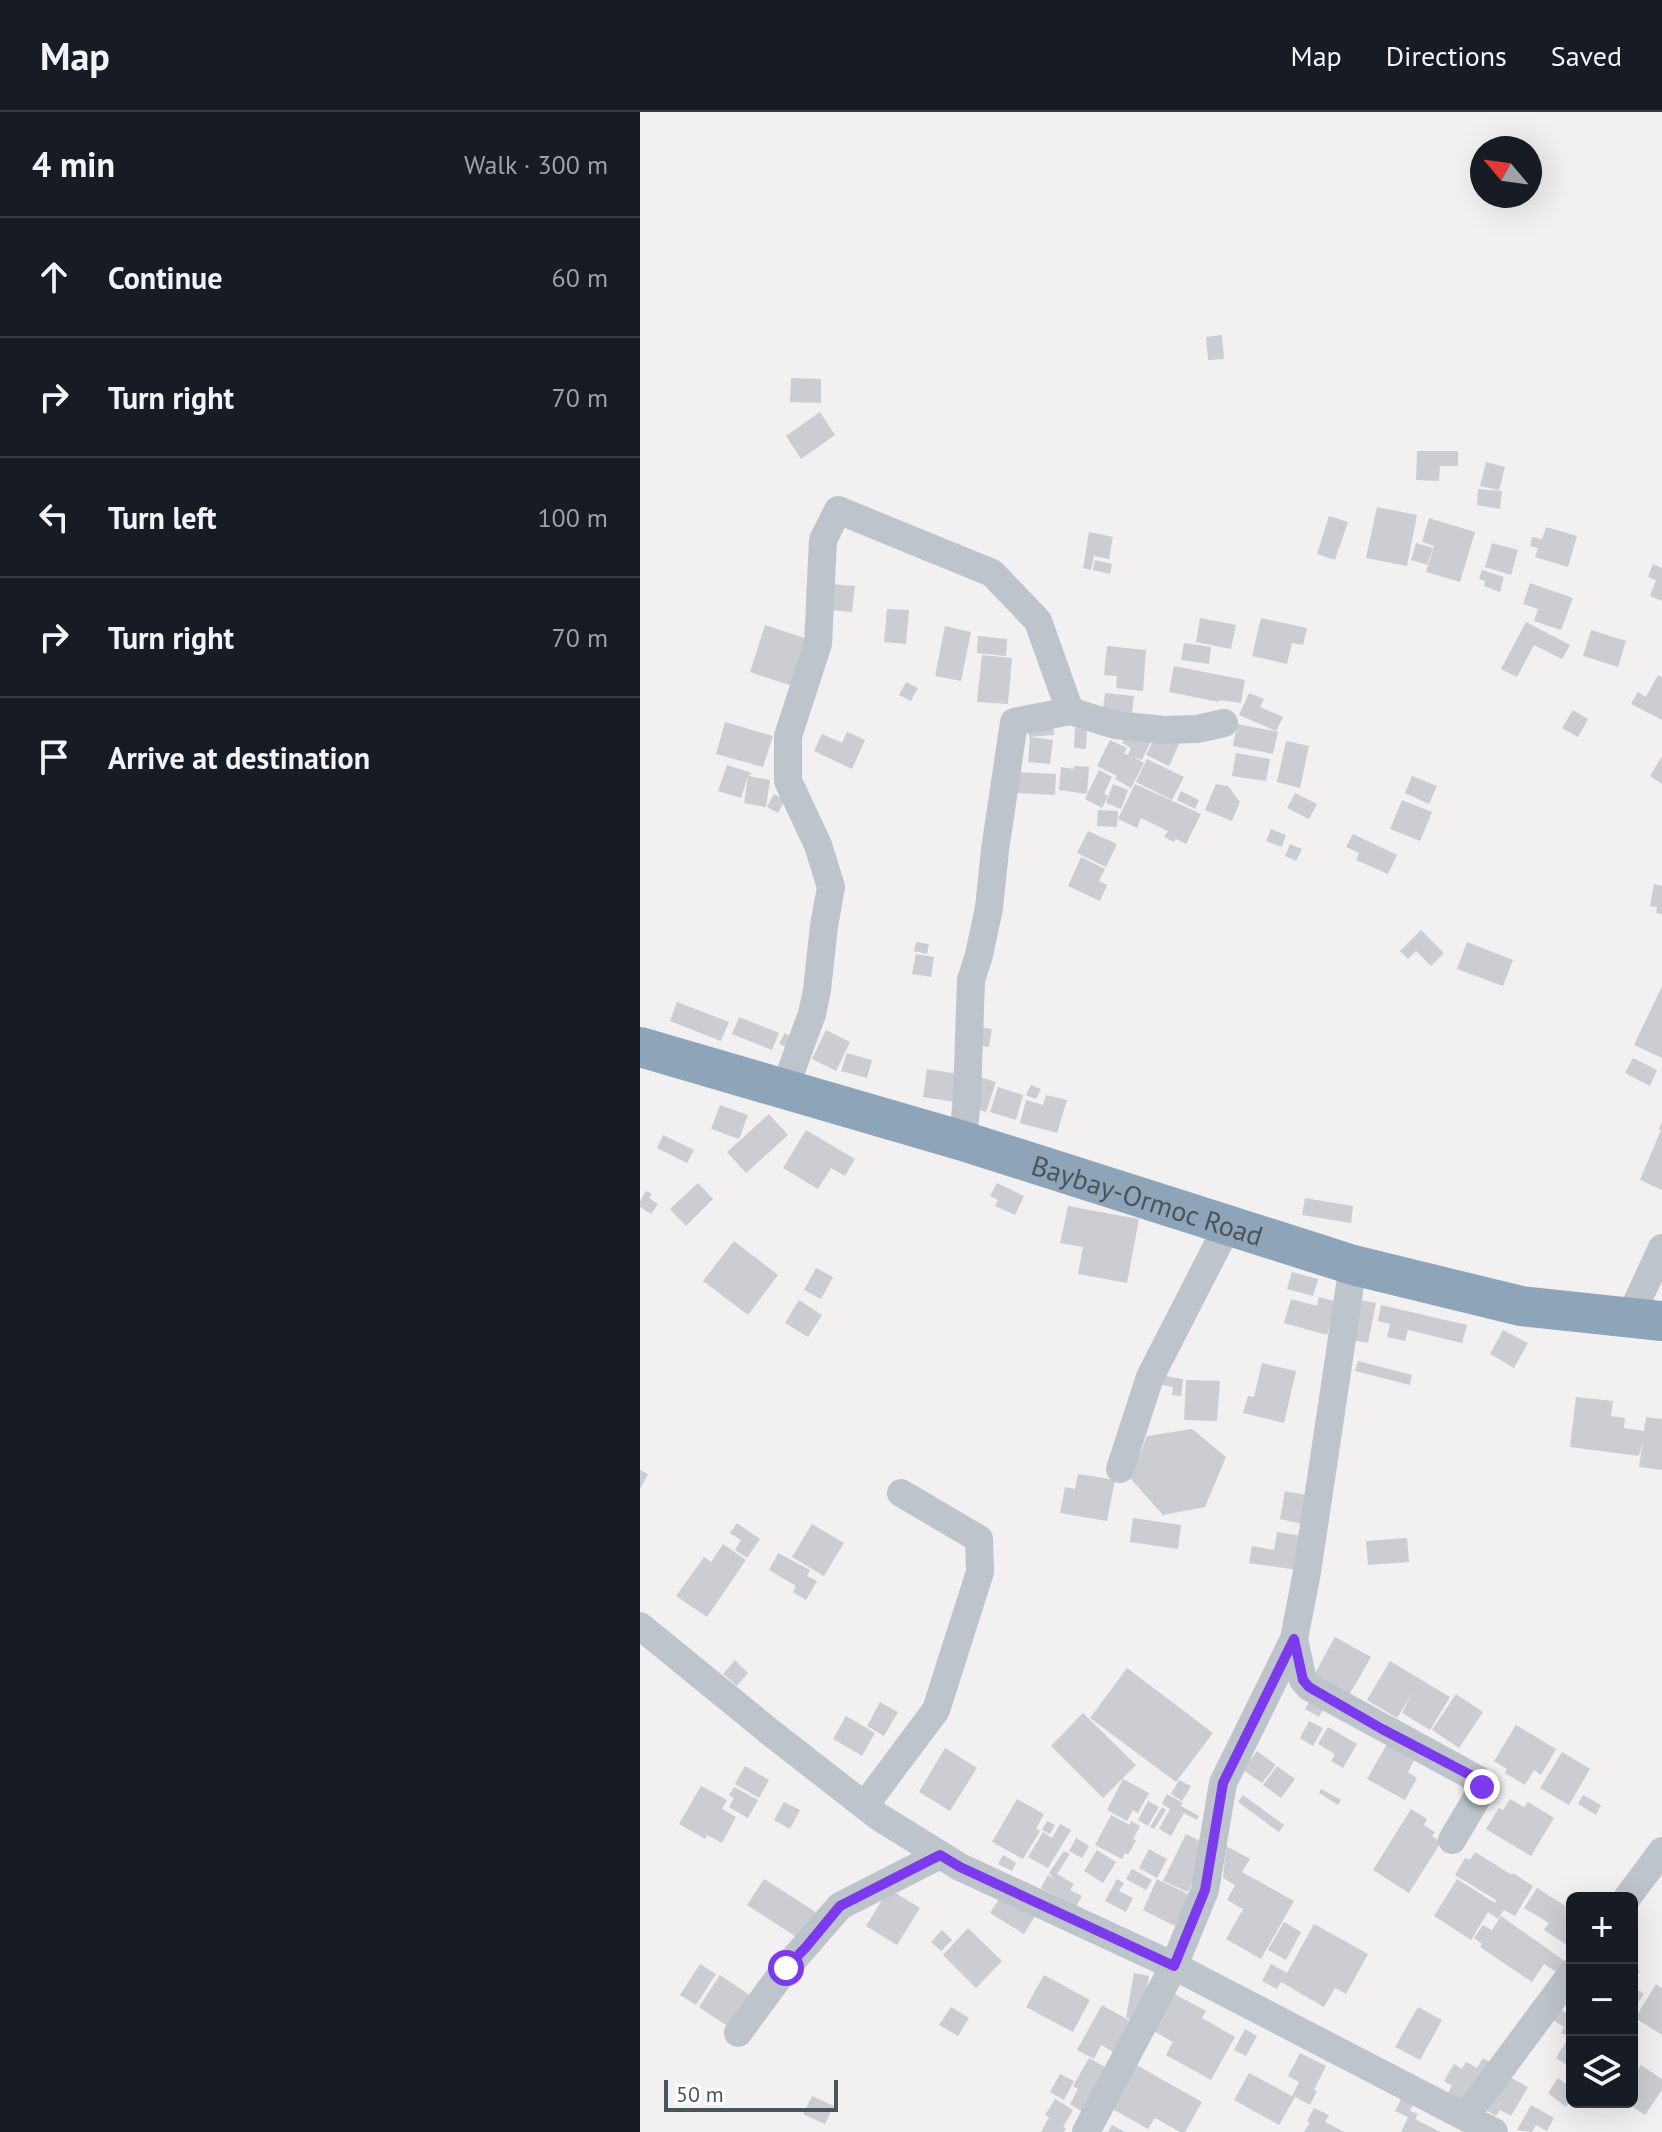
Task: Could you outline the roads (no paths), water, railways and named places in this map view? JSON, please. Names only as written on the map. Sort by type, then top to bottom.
[{"type":"highway","name":"Baybay-Ormoc Road","points":[[640,1047],[963,1141],[1353,1265],[1521,1306],[1646,1319]]},
{"type":"street","points":[[784,1090],[812,1014],[831,887],[818,845],[788,781],[788,736],[818,644],[823,540],[838,510],[992,573],[1038,621],[1070,711]]},
{"type":"street","points":[[963,1141],[971,980],[989,908],[1014,722],[1070,711],[1115,725],[1164,730],[1197,729],[1224,723]]},
{"type":"street","points":[[1120,1469],[1150,1377],[1228,1225]]},
{"type":"street","points":[[1646,1319],[1662,1248]]},
{"type":"street","points":[[1086,2132],[1174,1966],[1205,1890],[1223,1783],[1294,1639],[1307,1572],[1353,1265]]},
{"type":"street","points":[[865,1805],[936,1710],[980,1572],[979,1539],[901,1493]]},
{"type":"street","points":[[640,1626],[879,1817],[960,1867],[1174,1966],[1494,2132]]},
{"type":"street","points":[[1294,1639],[1303,1680],[1309,1687],[1479,1780],[1481,1791],[1452,1840]]},
{"type":"street","points":[[1631,1892],[1662,1851]]},
{"type":"street","points":[[738,2033],[786,1968],[840,1906],[940,1855]]},
{"type":"street","points":[[1466,2116],[1566,1981]]}]
